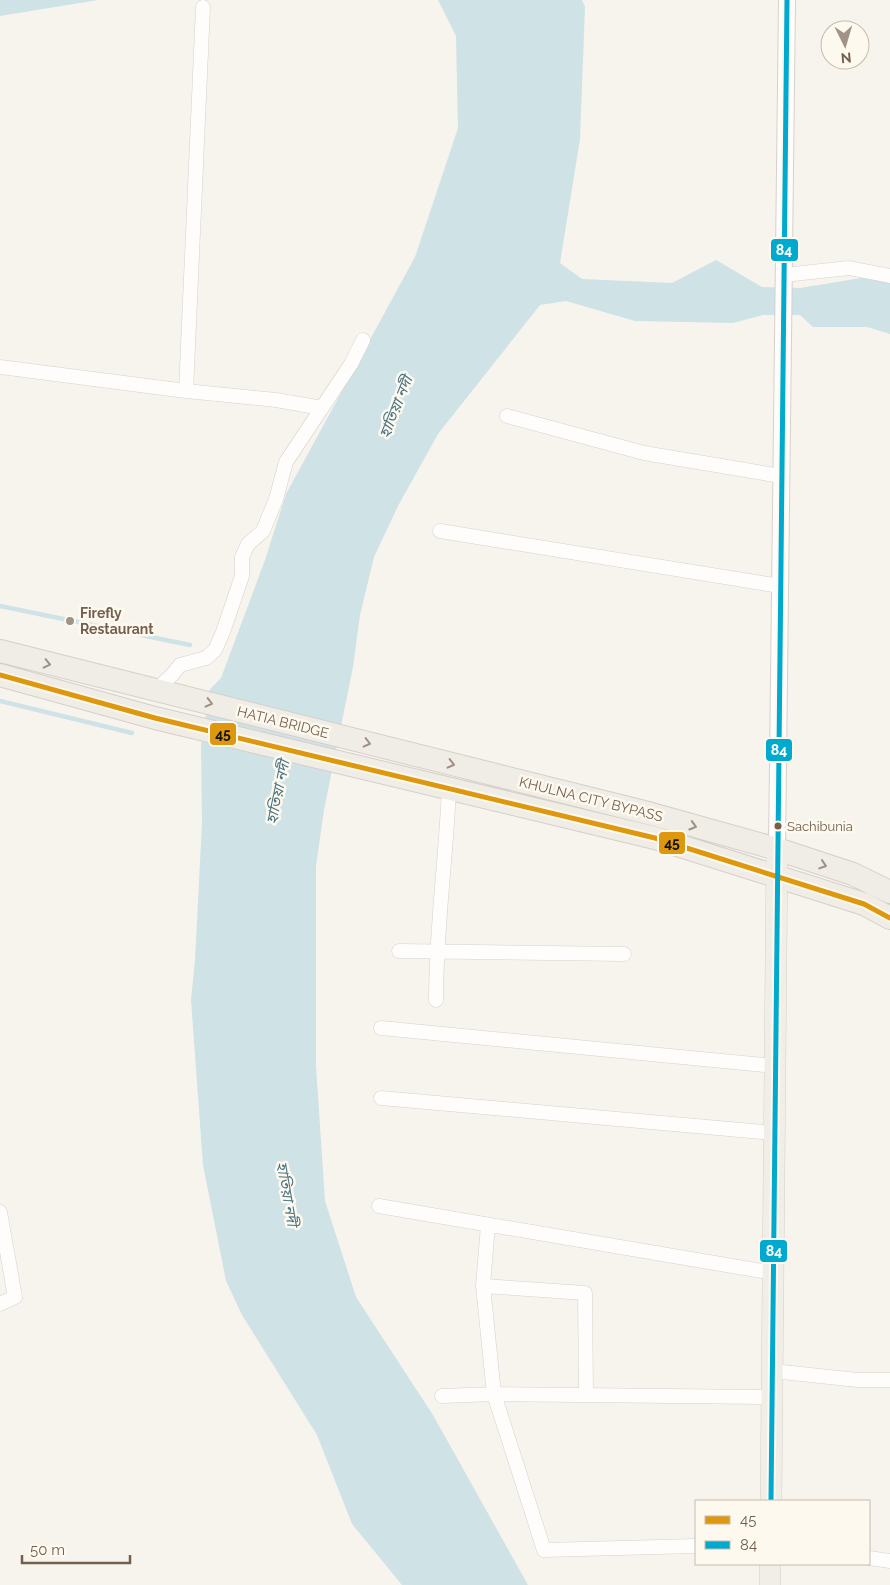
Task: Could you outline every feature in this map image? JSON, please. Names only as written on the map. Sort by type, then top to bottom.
[{"type":"highway","points":[[0,651],[159,690]]},
{"type":"highway","name":"HATIA BRIDGE","points":[[0,675],[155,718],[399,777]]},
{"type":"highway","name":"HATIA BRIDGE","points":[[159,690],[403,753]]},
{"type":"highway","name":"KHULNA CITY BYPASS","points":[[403,753],[652,814],[777,849],[853,874],[890,892]]},
{"type":"highway","name":"KHULNA CITY BYPASS","points":[[399,777],[655,838],[864,904],[890,918]]},
{"type":"main road","points":[[771,1500],[777,849]]},
{"type":"main road","points":[[770,1565],[770,1585]]},
{"type":"street","points":[[777,849],[787,0]]},
{"type":"street","points":[[186,390],[203,6]]},
{"type":"street","points":[[784,280],[849,268],[890,276]]},
{"type":"street","points":[[159,690],[180,665],[206,658],[215,650],[242,576],[242,557],[248,544],[263,532],[276,499],[286,462],[322,408],[363,340]]},
{"type":"street","points":[[0,367],[276,400],[322,408]]},
{"type":"street","points":[[507,416],[644,453],[781,476]]},
{"type":"street","points":[[440,531],[780,586]]},
{"type":"street","points":[[436,1000],[436,952],[446,856],[449,788]]},
{"type":"street","points":[[399,951],[624,954]]},
{"type":"street","points":[[381,1028],[775,1066]]},
{"type":"street","points":[[381,1098],[774,1133]]},
{"type":"street","points":[[379,1206],[773,1273]]},
{"type":"street","points":[[0,1212],[14,1297],[0,1304]]},
{"type":"street","points":[[488,1225],[483,1286],[494,1394],[544,1550],[695,1546]]},
{"type":"street","points":[[483,1286],[586,1293],[586,1395]]},
{"type":"street","points":[[772,1371],[858,1380],[890,1380]]},
{"type":"street","points":[[442,1396],[494,1394],[772,1397]]},
{"type":"street","points":[[870,1558],[890,1560]]},
{"type":"water","points":[[0,0],[98,0],[0,16]]},
{"type":"water","name":"হাতিয়া নদী","points":[[438,0],[582,0],[585,7],[580,139],[560,263],[582,279],[672,283],[716,260],[762,287],[800,288],[861,278],[890,281],[890,334],[867,327],[813,327],[800,315],[763,315],[733,323],[635,321],[566,301],[540,305],[438,434],[398,506],[374,557],[360,615],[353,667],[324,810],[316,866],[316,1066],[325,1201],[356,1297],[433,1415],[528,1585],[402,1585],[352,1524],[317,1435],[242,1315],[226,1281],[203,1165],[191,1000],[195,960],[202,823],[201,745],[210,689],[221,678],[265,560],[286,494],[415,257],[458,128],[456,36]]},
{"type":"waterway","points":[[0,606],[190,645]]},
{"type":"waterway","points":[[0,701],[132,733]]},
{"type":"transit line","name":"84","points":[[771,1500],[787,0]]},
{"type":"transit line","name":"45","points":[[0,675],[155,718],[655,838],[864,904],[890,918]]},
{"type":"place","name":"Firefly Restaurant","points":[[70,621]]},
{"type":"place","name":"Sachibunia","points":[[778,826]]}]
